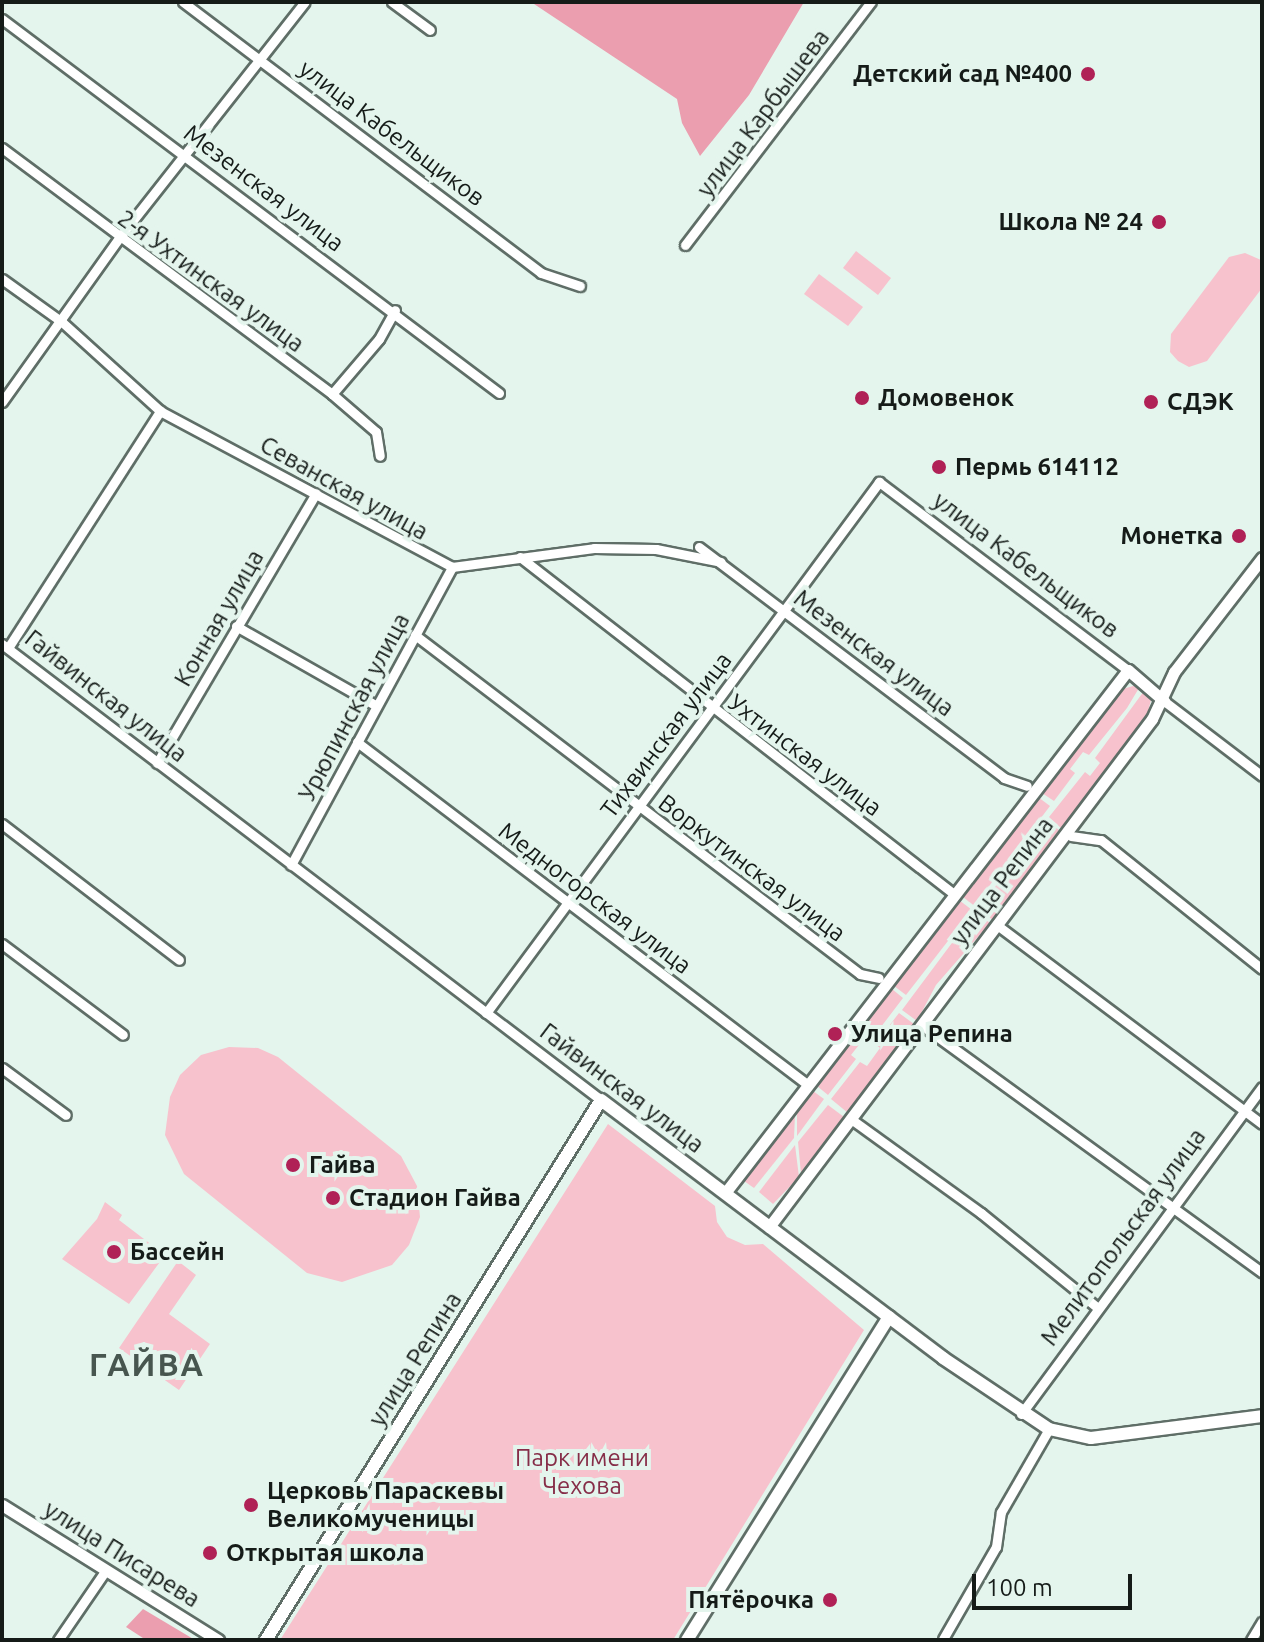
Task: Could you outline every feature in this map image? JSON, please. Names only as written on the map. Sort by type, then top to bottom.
[{"type":"main road","name":"Гайвинская улица","points":[[601,1100],[1021,1414],[1049,1429],[1091,1438],[1262,1416]]},
{"type":"main road","name":"улица Репина","points":[[266,1640],[601,1100]]},
{"type":"main road","points":[[687,1640],[889,1317]]},
{"type":"street","name":"улица Кабельщиков","points":[[183,2],[541,273],[580,286]]},
{"type":"street","points":[[2,402],[119,238],[305,2]]},
{"type":"street","points":[[392,2],[430,30]]},
{"type":"street","name":"улица Карбышева","points":[[685,245],[871,2]]},
{"type":"street","name":"Мезенская улица","points":[[2,19],[395,310],[499,393]]},
{"type":"street","name":"2-я Ухтинская улица","points":[[2,148],[332,394],[376,432],[380,456]]},
{"type":"street","name":"Севанская улица","points":[[2,279],[62,322],[160,411],[452,567]]},
{"type":"street","points":[[332,394],[379,339],[395,310]]},
{"type":"street","points":[[5,646],[160,411]]},
{"type":"street","name":"улица Кабельщиков","points":[[879,482],[1146,683],[1164,701],[1262,776]]},
{"type":"street","name":"Тихвинская улица","points":[[486,1013],[879,482]]},
{"type":"street","name":"Конная улица","points":[[157,763],[316,493]]},
{"type":"street","name":"Мезенская улица","points":[[699,547],[1004,778],[1027,786]]},
{"type":"street","points":[[452,567],[559,550],[642,548],[721,562]]},
{"type":"street","name":"Ухтинская улица","points":[[520,557],[711,709],[954,894]]},
{"type":"street","name":"улица Репина","points":[[769,1227],[1164,701],[1174,672],[1262,558]]},
{"type":"street","name":"Урюпинская улица","points":[[291,865],[452,567]]},
{"type":"street","points":[[236,626],[375,705]]},
{"type":"street","name":"Воркутинская улица","points":[[415,635],[860,974],[879,978]]},
{"type":"street","name":"Гайвинская улица","points":[[5,646],[601,1100]]},
{"type":"street","name":"улица Репина","points":[[725,1193],[1128,670]]},
{"type":"street","points":[[1146,683],[1174,672]]},
{"type":"street","name":"Медногорская улица","points":[[357,742],[808,1085]]},
{"type":"street","points":[[2,824],[179,960]]},
{"type":"street","points":[[1071,836],[1101,840],[1262,969]]},
{"type":"street","points":[[997,925],[1262,1124]]},
{"type":"street","points":[[2,944],[123,1035]]},
{"type":"street","points":[[927,1029],[1262,1272]]},
{"type":"street","points":[[2,1068],[66,1115]]},
{"type":"street","name":"Мелитопольская улица","points":[[1021,1414],[1262,1087]]},
{"type":"street","points":[[851,1119],[981,1213],[1098,1308]]},
{"type":"street","points":[[944,1640],[996,1547],[1001,1512],[1049,1429]]},
{"type":"street","name":"улица Писарева","points":[[2,1505],[218,1640]]},
{"type":"street","points":[[58,1640],[106,1570]]},
{"type":"street","points":[[1251,1640],[1261,1627]]},
{"type":"green space","points":[[856,251],[891,278],[878,295],[843,268]]},
{"type":"green space","points":[[1245,253],[1261,260],[1262,288],[1207,361],[1189,367],[1178,361],[1170,352],[1171,334],[1229,257]]},
{"type":"green space","points":[[819,274],[863,307],[848,326],[804,294]]},
{"type":"green space","points":[[1139,688],[1127,708],[1089,755],[1083,752],[1070,769],[1075,773],[1054,801],[1042,793],[1123,689]]},
{"type":"green space","points":[[1144,691],[1151,700],[1147,715],[1061,828],[1049,817],[1085,772],[1090,776],[1100,763],[1095,758]]},
{"type":"green space","points":[[1038,797],[1050,806],[974,906],[962,896]]},
{"type":"green space","points":[[1046,820],[1059,830],[993,920],[978,909]]},
{"type":"green space","points":[[959,900],[972,910],[906,995],[894,986]]},
{"type":"green space","points":[[975,912],[990,923],[936,985],[917,1021],[902,1010]]},
{"type":"green space","points":[[892,989],[903,998],[868,1044],[862,1041],[851,1055],[856,1059],[828,1095],[817,1086]]},
{"type":"green space","points":[[899,1013],[914,1024],[848,1113],[831,1099],[860,1062],[867,1066],[880,1048],[875,1044]]},
{"type":"green space","name":"Гайва","points":[[229,1047],[258,1048],[278,1057],[401,1156],[417,1186],[420,1217],[409,1245],[392,1265],[342,1282],[307,1273],[184,1174],[165,1135],[170,1097],[180,1075],[201,1055]]},
{"type":"green space","points":[[813,1091],[824,1099],[797,1136],[797,1112]]},
{"type":"green space","points":[[828,1105],[844,1117],[801,1174],[798,1142]]},
{"type":"green space","points":[[795,1115],[794,1138],[754,1188],[744,1181]]},
{"type":"green space","name":"Парк имени Чехова","points":[[608,1124],[715,1206],[717,1222],[727,1237],[745,1245],[763,1244],[864,1330],[673,1640],[280,1640]]},
{"type":"green space","points":[[795,1145],[799,1177],[773,1204],[759,1192]]},
{"type":"green space","name":"Бассейн","points":[[105,1202],[122,1215],[119,1220],[165,1255],[129,1304],[62,1259],[97,1219]]},
{"type":"green space","points":[[178,1261],[196,1275],[169,1314],[210,1344],[179,1390],[119,1348]]},
{"type":"shaded area","points":[[531,2],[804,2],[749,95],[700,156],[682,123],[677,99]]},
{"type":"shaded area","points":[[143,1609],[195,1640],[146,1640],[126,1627]]},
{"type":"place","name":"Детский сад №400","points":[[1088,74]]},
{"type":"place","name":"Школа № 24","points":[[1159,222]]},
{"type":"place","name":"Домовенок","points":[[862,398]]},
{"type":"place","name":"СДЭК","points":[[1151,402]]},
{"type":"place","name":"Пермь 614112","points":[[939,467]]},
{"type":"place","name":"Монетка","points":[[1239,536]]},
{"type":"place","name":"Улица Репина","points":[[835,1034]]},
{"type":"place","name":"Гайва","points":[[293,1165]]},
{"type":"place","name":"Стадион Гайва","points":[[333,1198]]},
{"type":"place","name":"Бассейн","points":[[114,1252]]},
{"type":"place","name":"Церковь Параскевы Великомученицы","points":[[251,1505]]},
{"type":"place","name":"Открытая школа","points":[[210,1553]]},
{"type":"place","name":"Пятёрочка","points":[[830,1600]]},
{"type":"district","name":"ГАЙВА","points":[[147,1364]]}]
